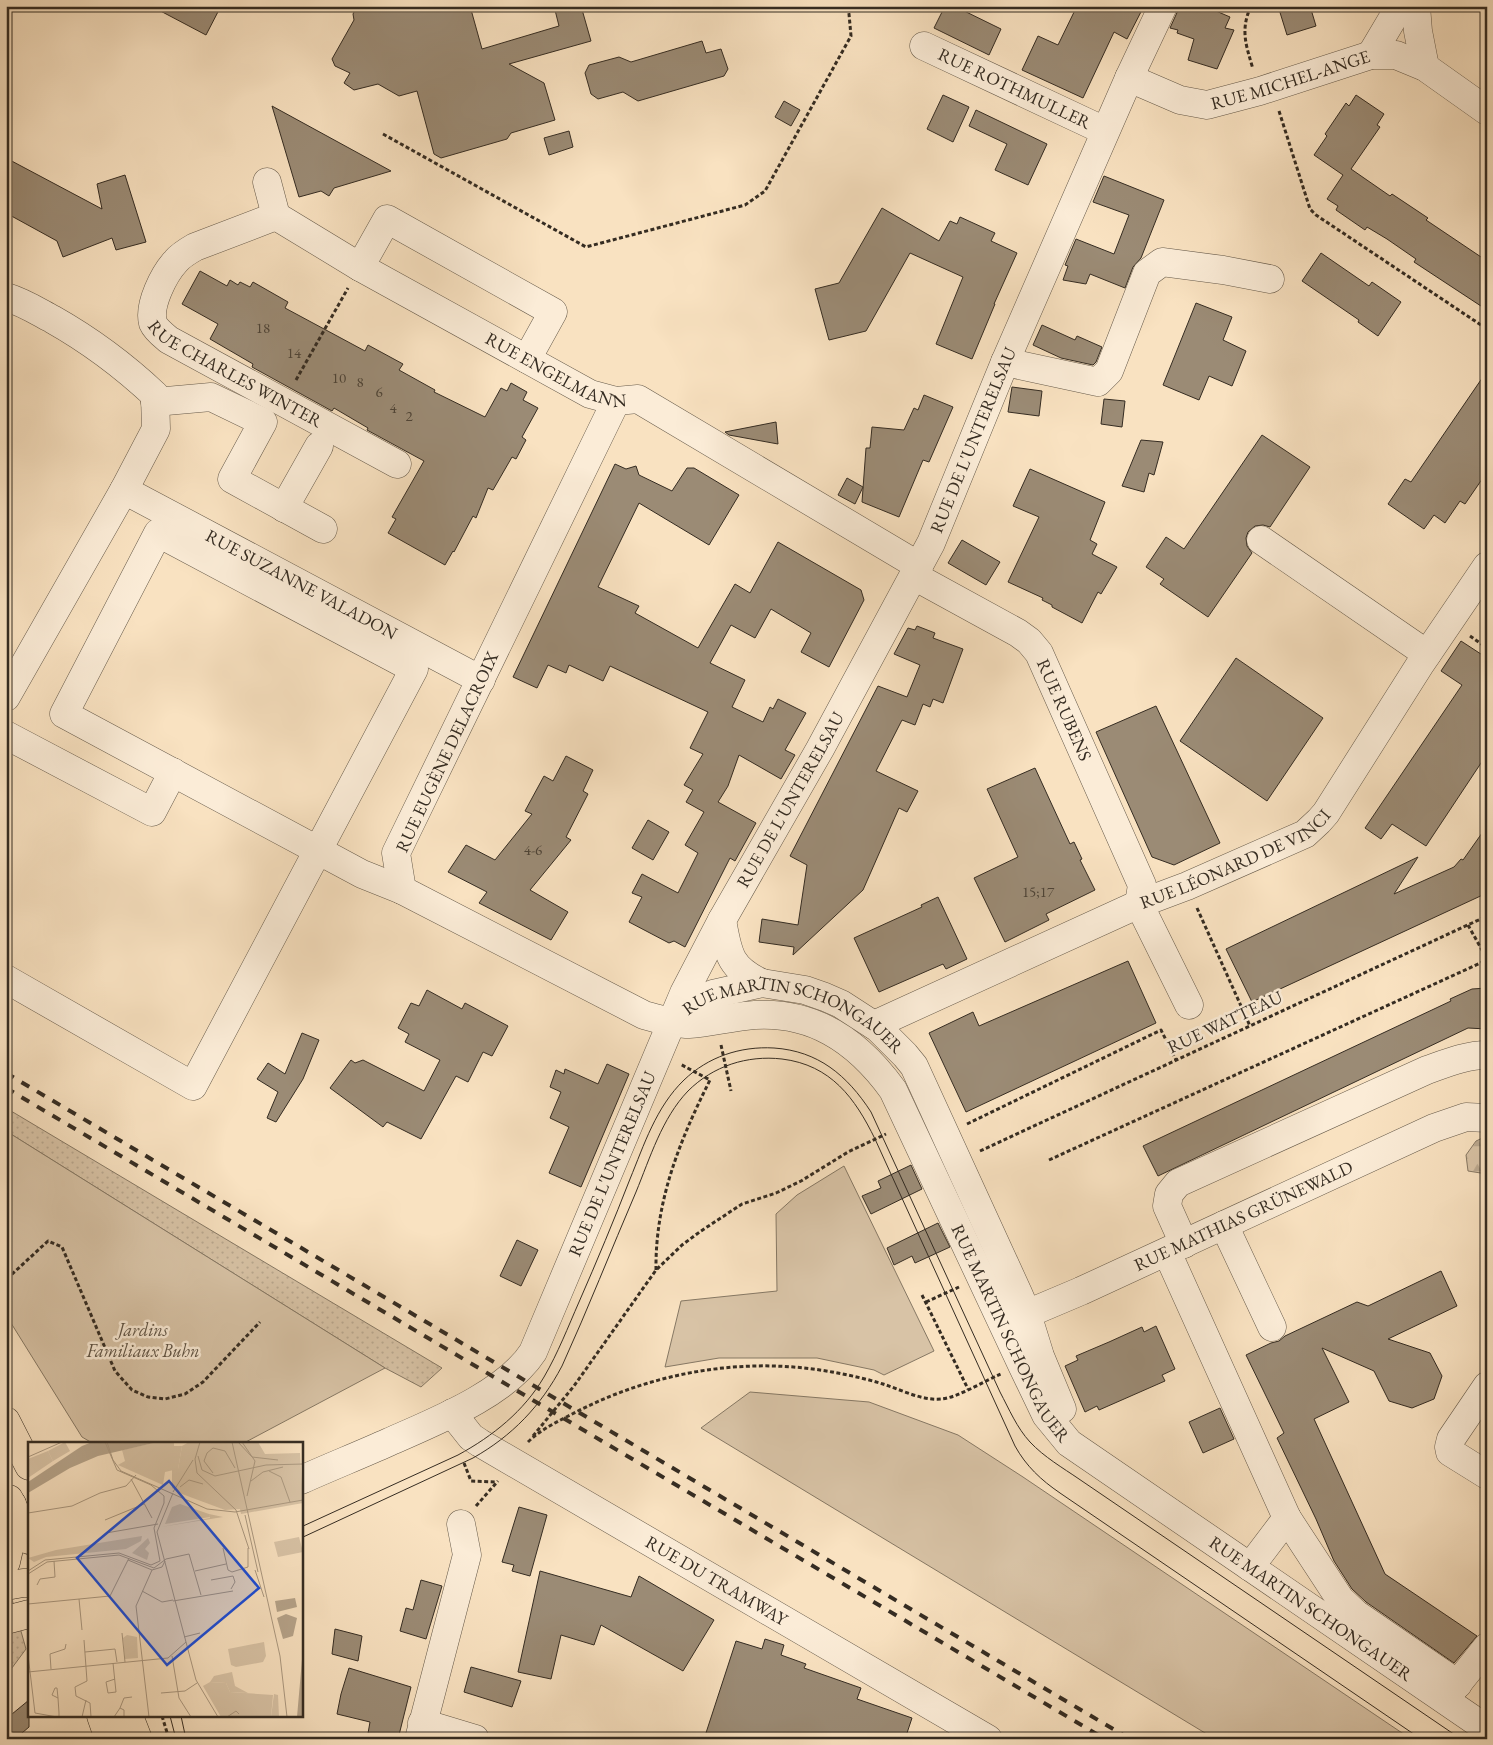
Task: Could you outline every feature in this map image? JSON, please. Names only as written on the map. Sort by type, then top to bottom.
[{"type":"main road","points":[[6,1420],[28,1464]]},
{"type":"main road","points":[[9,1498],[28,1538]]},
{"type":"main road","points":[[6,1562],[11,1540],[9,1498]]},
{"type":"main road","points":[[6,1586],[28,1583]]},
{"type":"main road","points":[[6,1620],[28,1614]]},
{"type":"main road","points":[[102,1718],[109,1739]]},
{"type":"main road","points":[[130,1718],[138,1739]]},
{"type":"street","name":"RUE DE L'UNTERELSAU","points":[[302,1480],[452,1413],[506,1381],[524,1365],[533,1352],[670,1021],[722,920],[820,749],[931,543],[1005,362],[1105,131],[1163,6]]},
{"type":"street","points":[[1371,55],[1400,6]]},
{"type":"street","points":[[1416,6],[1424,68]]},
{"type":"street","name":"RUE ROTHMULLER","points":[[924,46],[1105,131]]},
{"type":"street","name":"RUE MICHEL-ANGE","points":[[1129,78],[1180,100],[1207,105],[1266,89],[1371,55],[1396,55],[1424,68],[1487,111]]},
{"type":"street","points":[[267,182],[276,216]]},
{"type":"street","name":"RUE ENGELMANN","points":[[276,216],[360,267],[590,394],[616,401],[638,399],[916,571]]},
{"type":"street","name":"RUE CHARLES WINTER","points":[[276,216],[184,253],[175,262],[154,299],[153,324],[168,340],[397,464]]},
{"type":"street","points":[[360,267],[386,220],[395,224],[553,312],[527,359]]},
{"type":"street","points":[[1005,362],[1098,382],[1109,371],[1147,273],[1162,262],[1270,279]]},
{"type":"street","points":[[6,297],[21,302],[85,337],[128,369],[155,395],[156,429],[124,490],[6,697]]},
{"type":"street","points":[[155,402],[211,397],[263,422],[232,479],[323,529]]},
{"type":"street","name":"RUE EUGÈNE DELACROIX","points":[[402,890],[396,853],[616,401]]},
{"type":"street","points":[[284,508],[319,446]]},
{"type":"street","name":"RUE SUZANNE VALADON","points":[[124,490],[481,680]]},
{"type":"street","points":[[6,979],[193,1086],[318,850],[414,669],[158,533],[64,714],[173,772],[318,850],[362,874],[402,890],[644,1014],[659,1020],[670,1021]]},
{"type":"street","points":[[1261,540],[1427,654]]},
{"type":"street","name":"RUE LÉONARD DE VINCI","points":[[874,1025],[1139,904],[1187,886],[1305,834],[1326,812],[1427,654],[1487,566]]},
{"type":"street","name":"RUE RUBENS","points":[[916,571],[1018,633],[1029,641],[1039,653],[1142,885],[1139,904]]},
{"type":"street","points":[[6,735],[152,812],[173,772]]},
{"type":"street","points":[[1139,904],[1189,1005]]},
{"type":"street","points":[[722,920],[726,942],[737,967],[746,976],[762,983]]},
{"type":"street","name":"RUE MARTIN SCHONGAUER","points":[[670,1021],[698,1001],[713,994],[762,983],[805,990],[841,1004],[874,1025],[895,1044],[914,1066],[959,1161],[1027,1314],[1040,1356],[1067,1419],[1085,1447],[1108,1470]]},
{"type":"street","name":"RUE MARTIN SCHONGAUER","points":[[670,1021],[687,1024],[748,1016],[798,1018],[823,1026],[855,1048],[881,1074],[893,1090],[1002,1324],[1046,1415],[1057,1430],[1078,1450],[1250,1567],[1451,1691],[1477,1730]]},
{"type":"street","points":[[1487,1055],[1475,1055],[1427,1070],[1178,1182],[1169,1194],[1166,1206],[1175,1248],[1287,1518],[1340,1598],[1356,1614],[1451,1691],[1487,1647]]},
{"type":"street","name":"RUE MATHIAS GRÜNEWALD","points":[[1002,1324],[1175,1248],[1434,1128],[1466,1117],[1487,1118]]},
{"type":"street","points":[[1224,1225],[1272,1327]]},
{"type":"street","points":[[1482,1394],[1451,1439],[1449,1447],[1450,1452],[1487,1475]]},
{"type":"street","name":"RUE DU TRAMWAY","points":[[452,1413],[471,1437],[988,1739]]},
{"type":"street","points":[[1250,1567],[1287,1518]]},
{"type":"street","points":[[461,1524],[467,1555],[421,1731],[475,1739]]},
{"type":"path","points":[[383,134],[586,247],[745,205],[766,192],[851,36],[847,6]]},
{"type":"path","points":[[1251,6],[1245,18],[1245,42],[1266,89],[1310,208],[1316,215],[1487,329]]},
{"type":"path","points":[[284,403],[360,267]]},
{"type":"path","points":[[1187,886],[1250,1026]]},
{"type":"path","name":"RUE WATTEAU","points":[[959,1161],[1485,917],[1487,918]]},
{"type":"path","points":[[1050,1160],[1487,959],[1468,925]]},
{"type":"path","points":[[946,1134],[1161,1030],[1176,1060]]},
{"type":"path","points":[[656,1270],[658,1224],[667,1182],[685,1131],[710,1080]]},
{"type":"path","points":[[461,1524],[574,1386],[656,1270],[682,1246],[742,1204],[776,1193],[855,1149],[909,1122]]},
{"type":"path","points":[[855,1149],[858,1154]]},
{"type":"path","points":[[6,1277],[10,1276],[48,1241],[62,1247],[116,1371],[132,1390],[148,1397],[165,1399],[185,1394],[203,1382],[260,1322]]},
{"type":"path","points":[[922,1295],[968,1389]]},
{"type":"path","points":[[530,1440],[560,1421],[614,1394],[659,1380],[722,1367],[756,1366],[824,1370],[862,1378],[925,1398],[942,1399],[1022,1365]]},
{"type":"path","points":[[163,1718],[169,1739]]},
{"type":"green space","points":[[6,1108],[442,1368],[421,1387],[385,1368],[6,1131]]},
{"type":"green space","name":"Jardins Familiaux Buhn","points":[[6,1131],[385,1368],[246,1442],[91,1442],[82,1437],[6,1315]]},
{"type":"green space","points":[[1487,1136],[1487,1174],[1468,1171],[1466,1155],[1476,1141]]},
{"type":"green space","points":[[844,1166],[934,1351],[884,1375],[874,1370],[817,1358],[719,1358],[665,1367],[681,1301],[777,1291],[776,1214],[797,1195]]},
{"type":"green space","points":[[750,1392],[869,1402],[958,1435],[1411,1739],[1215,1739],[701,1428]]},
{"type":"green space","points":[[6,1578],[26,1649],[6,1676]]},
{"type":"building","points":[[151,6],[221,6],[206,35]]},
{"type":"building","points":[[357,6],[470,6],[482,49],[559,26],[554,6],[581,6],[591,41],[509,64],[544,83],[555,120],[511,133],[507,139],[441,158],[434,154],[417,91],[399,96],[378,84],[354,90],[344,83],[350,73],[335,66],[332,59],[354,20],[353,14]]},
{"type":"building","points":[[945,6],[954,6],[1001,29],[989,55],[934,28]]},
{"type":"building","points":[[1077,6],[1144,6],[1127,39],[1114,32],[1083,98],[1022,70],[1038,36],[1058,45]]},
{"type":"building","points":[[1180,6],[1218,6],[1216,11],[1230,17],[1225,28],[1234,30],[1217,69],[1188,60],[1194,39],[1177,33],[1178,30],[1170,28]]},
{"type":"building","points":[[1278,6],[1310,6],[1316,26],[1287,35]]},
{"type":"building","points":[[702,41],[706,53],[721,49],[728,69],[724,76],[638,101],[623,92],[598,99],[591,94],[585,73],[589,65],[619,57],[631,62]]},
{"type":"building","points":[[943,95],[969,107],[953,142],[927,129]]},
{"type":"building","points":[[1356,95],[1384,114],[1377,125],[1380,127],[1351,169],[1390,196],[1392,194],[1428,218],[1426,220],[1487,261],[1487,310],[1414,262],[1416,259],[1387,239],[1367,227],[1365,230],[1336,210],[1338,206],[1327,199],[1343,175],[1314,155],[1327,136],[1325,134],[1346,103],[1349,106]]},
{"type":"building","points":[[784,101],[800,110],[791,126],[775,117]]},
{"type":"building","points":[[272,106],[391,171],[334,188],[329,196],[321,191],[299,197]]},
{"type":"building","points":[[976,110],[1047,144],[1028,185],[995,170],[1007,144],[969,126]]},
{"type":"building","points":[[569,131],[573,147],[549,155],[544,138]]},
{"type":"building","points":[[6,158],[102,209],[97,184],[125,175],[146,242],[116,250],[112,238],[63,257],[57,241],[6,213]]},
{"type":"building","points":[[1104,176],[1164,200],[1141,258],[1133,267],[1125,288],[1090,274],[1086,284],[1063,280],[1068,266],[1065,265],[1076,239],[1114,254],[1129,215],[1093,202]]},
{"type":"building","points":[[882,208],[939,241],[950,221],[957,224],[960,217],[995,233],[991,241],[1017,253],[972,359],[936,344],[963,277],[910,253],[866,331],[829,340],[815,289],[839,283]]},
{"type":"building","points":[[1321,253],[1369,286],[1372,282],[1401,302],[1378,336],[1358,322],[1359,320],[1302,281]]},
{"type":"building","points":[[200,271],[227,286],[230,280],[238,285],[240,282],[250,287],[253,282],[288,302],[285,308],[365,351],[368,345],[403,364],[399,370],[435,390],[434,392],[485,417],[501,388],[507,391],[511,383],[527,392],[523,400],[538,408],[522,437],[526,440],[516,459],[512,457],[493,490],[488,488],[476,518],[473,516],[445,565],[388,533],[396,519],[392,517],[424,461],[367,430],[368,428],[334,408],[332,411],[252,367],[253,364],[210,339],[218,324],[182,304]]},
{"type":"building","points":[[1196,303],[1232,317],[1223,340],[1246,351],[1232,386],[1209,376],[1199,400],[1163,385]]},
{"type":"building","points":[[1042,325],[1075,340],[1077,336],[1102,347],[1096,362],[1093,365],[1061,358],[1033,345]]},
{"type":"building","points":[[1487,371],[1487,472],[1465,504],[1460,501],[1445,523],[1434,515],[1424,529],[1388,504],[1405,479],[1411,482]]},
{"type":"building","points":[[1012,387],[1042,391],[1039,416],[1008,412]]},
{"type":"building","points":[[924,395],[953,407],[929,462],[923,460],[899,517],[862,502],[866,448],[870,448],[872,427],[904,430],[914,408],[918,410]]},
{"type":"building","points":[[1104,399],[1125,401],[1122,427],[1101,424]]},
{"type":"building","points":[[776,422],[778,444],[729,435],[725,432]]},
{"type":"building","points":[[1262,435],[1310,467],[1270,527],[1263,525],[1255,526],[1248,532],[1246,538],[1247,546],[1252,553],[1208,617],[1160,584],[1164,579],[1146,567],[1166,537],[1184,549]]},
{"type":"building","points":[[1141,440],[1163,442],[1154,475],[1149,473],[1144,492],[1122,486]]},
{"type":"building","points":[[615,464],[626,469],[636,466],[639,475],[672,491],[687,468],[694,468],[739,495],[709,545],[639,503],[598,587],[639,606],[635,613],[698,648],[735,584],[750,593],[778,542],[861,590],[864,600],[829,667],[801,652],[811,633],[771,609],[755,638],[731,625],[710,663],[745,680],[732,707],[763,722],[770,707],[773,709],[778,699],[806,713],[785,750],[795,755],[781,779],[739,755],[728,786],[718,802],[756,823],[735,861],[730,858],[685,947],[674,941],[669,943],[629,922],[642,897],[632,893],[642,874],[678,893],[698,853],[685,845],[704,812],[686,802],[693,790],[684,785],[703,754],[690,748],[708,712],[610,666],[603,681],[569,665],[566,673],[548,665],[537,688],[513,677]]},
{"type":"building","points":[[1030,469],[1105,502],[1090,540],[1097,544],[1092,554],[1117,567],[1101,594],[1098,592],[1082,623],[1052,607],[1052,605],[1042,600],[1043,598],[1008,582],[1039,517],[1013,506]]},
{"type":"building","points":[[847,478],[863,487],[855,504],[838,495]]},
{"type":"building","points":[[962,540],[1000,562],[986,585],[948,563]]},
{"type":"building","points":[[917,626],[935,633],[933,638],[963,649],[943,703],[933,699],[930,707],[923,704],[915,725],[902,720],[876,771],[918,791],[907,812],[899,808],[863,890],[793,955],[794,947],[759,942],[762,919],[798,925],[807,865],[790,856],[878,686],[907,697],[920,665],[894,654],[908,628],[915,630]]},
{"type":"building","points":[[1461,641],[1487,658],[1487,754],[1426,846],[1392,824],[1381,839],[1365,828],[1462,685],[1441,671]]},
{"type":"building","points":[[1236,658],[1323,718],[1267,801],[1180,741]]},
{"type":"building","points":[[1156,706],[1220,843],[1174,865],[1152,857],[1096,732]]},
{"type":"building","points":[[566,756],[593,770],[583,791],[588,794],[566,837],[571,840],[530,890],[568,912],[551,940],[479,903],[487,892],[448,872],[466,845],[495,860],[532,814],[525,811],[544,776],[553,781]]},
{"type":"building","points":[[1035,768],[1070,844],[1074,842],[1082,859],[1080,860],[1095,890],[1046,914],[1049,920],[1005,942],[974,878],[1018,857],[987,789]]},
{"type":"building","points":[[648,820],[669,832],[653,860],[632,848]]},
{"type":"building","points":[[1487,826],[1487,893],[1252,1002],[1226,949],[1418,857],[1394,894],[1454,867],[1461,859],[1463,860]]},
{"type":"building","points":[[938,897],[967,959],[946,969],[943,964],[879,992],[854,938],[922,907],[921,905]]},
{"type":"building","points":[[1128,961],[1156,1023],[966,1112],[929,1033],[973,1012],[979,1026]]},
{"type":"building","points":[[1487,988],[1487,1029],[1468,1028],[1158,1176],[1143,1146],[1451,1001],[1450,999],[1472,989]]},
{"type":"building","points":[[427,990],[462,1009],[465,1003],[508,1026],[492,1056],[483,1052],[468,1082],[456,1076],[421,1139],[387,1122],[383,1127],[330,1088],[351,1060],[355,1063],[363,1060],[424,1091],[440,1060],[405,1042],[409,1034],[398,1028],[411,1003],[419,1006]]},
{"type":"building","points":[[302,1033],[319,1040],[303,1079],[276,1122],[267,1118],[278,1092],[257,1079],[268,1063],[285,1074]]},
{"type":"building","points":[[607,1064],[629,1074],[581,1187],[549,1173],[569,1127],[550,1118],[561,1092],[550,1087],[556,1070],[564,1074],[565,1069],[598,1084]]},
{"type":"building","points":[[911,1165],[922,1189],[871,1214],[862,1196],[881,1188],[878,1181]]},
{"type":"building","points":[[938,1223],[950,1247],[915,1263],[912,1256],[894,1265],[887,1248]]},
{"type":"building","points":[[517,1240],[538,1250],[521,1286],[500,1276]]},
{"type":"building","points":[[1441,1271],[1457,1306],[1388,1339],[1430,1353],[1442,1376],[1434,1399],[1412,1408],[1389,1401],[1374,1371],[1322,1348],[1349,1402],[1314,1419],[1385,1574],[1477,1636],[1454,1663],[1366,1602],[1352,1589],[1334,1561],[1277,1438],[1284,1433],[1246,1355],[1279,1341],[1285,1336],[1357,1302],[1368,1306]]},
{"type":"building","points":[[1156,1326],[1175,1369],[1162,1375],[1165,1381],[1099,1410],[1097,1406],[1085,1412],[1065,1366],[1078,1360],[1076,1356],[1142,1327],[1144,1332]]},
{"type":"building","points":[[1220,1408],[1234,1439],[1203,1453],[1189,1422]]},
{"type":"building","points":[[519,1507],[547,1515],[530,1576],[512,1571],[514,1565],[502,1562]]},
{"type":"building","points":[[540,1571],[631,1597],[639,1576],[714,1620],[683,1671],[601,1625],[594,1645],[561,1635],[551,1679],[518,1672]]},
{"type":"building","points":[[421,1580],[442,1586],[426,1639],[400,1631],[406,1608],[413,1610]]},
{"type":"building","points":[[335,1629],[362,1636],[358,1661],[332,1654]]},
{"type":"building","points":[[765,1639],[784,1645],[781,1655],[806,1664],[804,1668],[861,1688],[857,1699],[912,1718],[905,1739],[704,1739],[736,1641],[762,1649]]},
{"type":"building","points":[[471,1667],[521,1681],[512,1707],[464,1692]]},
{"type":"building","points":[[349,1668],[411,1687],[398,1739],[367,1739],[370,1722],[337,1714]]},
{"type":"building","points":[[28,1701],[29,1727],[15,1739],[6,1739],[6,1719]]},
{"type":"tram line","points":[[302,1527],[458,1455],[483,1440],[507,1422],[536,1389],[554,1359],[599,1256],[646,1140],[658,1114],[674,1091],[693,1072],[714,1059],[725,1055],[737,1051],[761,1048],[790,1050],[804,1054],[830,1067],[852,1087],[871,1112],[1000,1392],[1025,1437],[1041,1453],[1461,1739]]},
{"type":"tram line","points":[[302,1538],[473,1458],[513,1430],[545,1394],[562,1366],[658,1139],[671,1113],[679,1102],[698,1082],[731,1064],[769,1058],[799,1062],[828,1076],[850,1097],[859,1110],[875,1139],[1015,1446],[1034,1472],[1060,1493],[1421,1739]]},
{"type":"tram line","points":[[171,1718],[176,1739]]},
{"type":"tram line","points":[[181,1718],[186,1739]]},
{"type":"railway","points":[[6,1073],[1130,1739]]},
{"type":"railway","points":[[6,1088],[1105,1739]]}]
